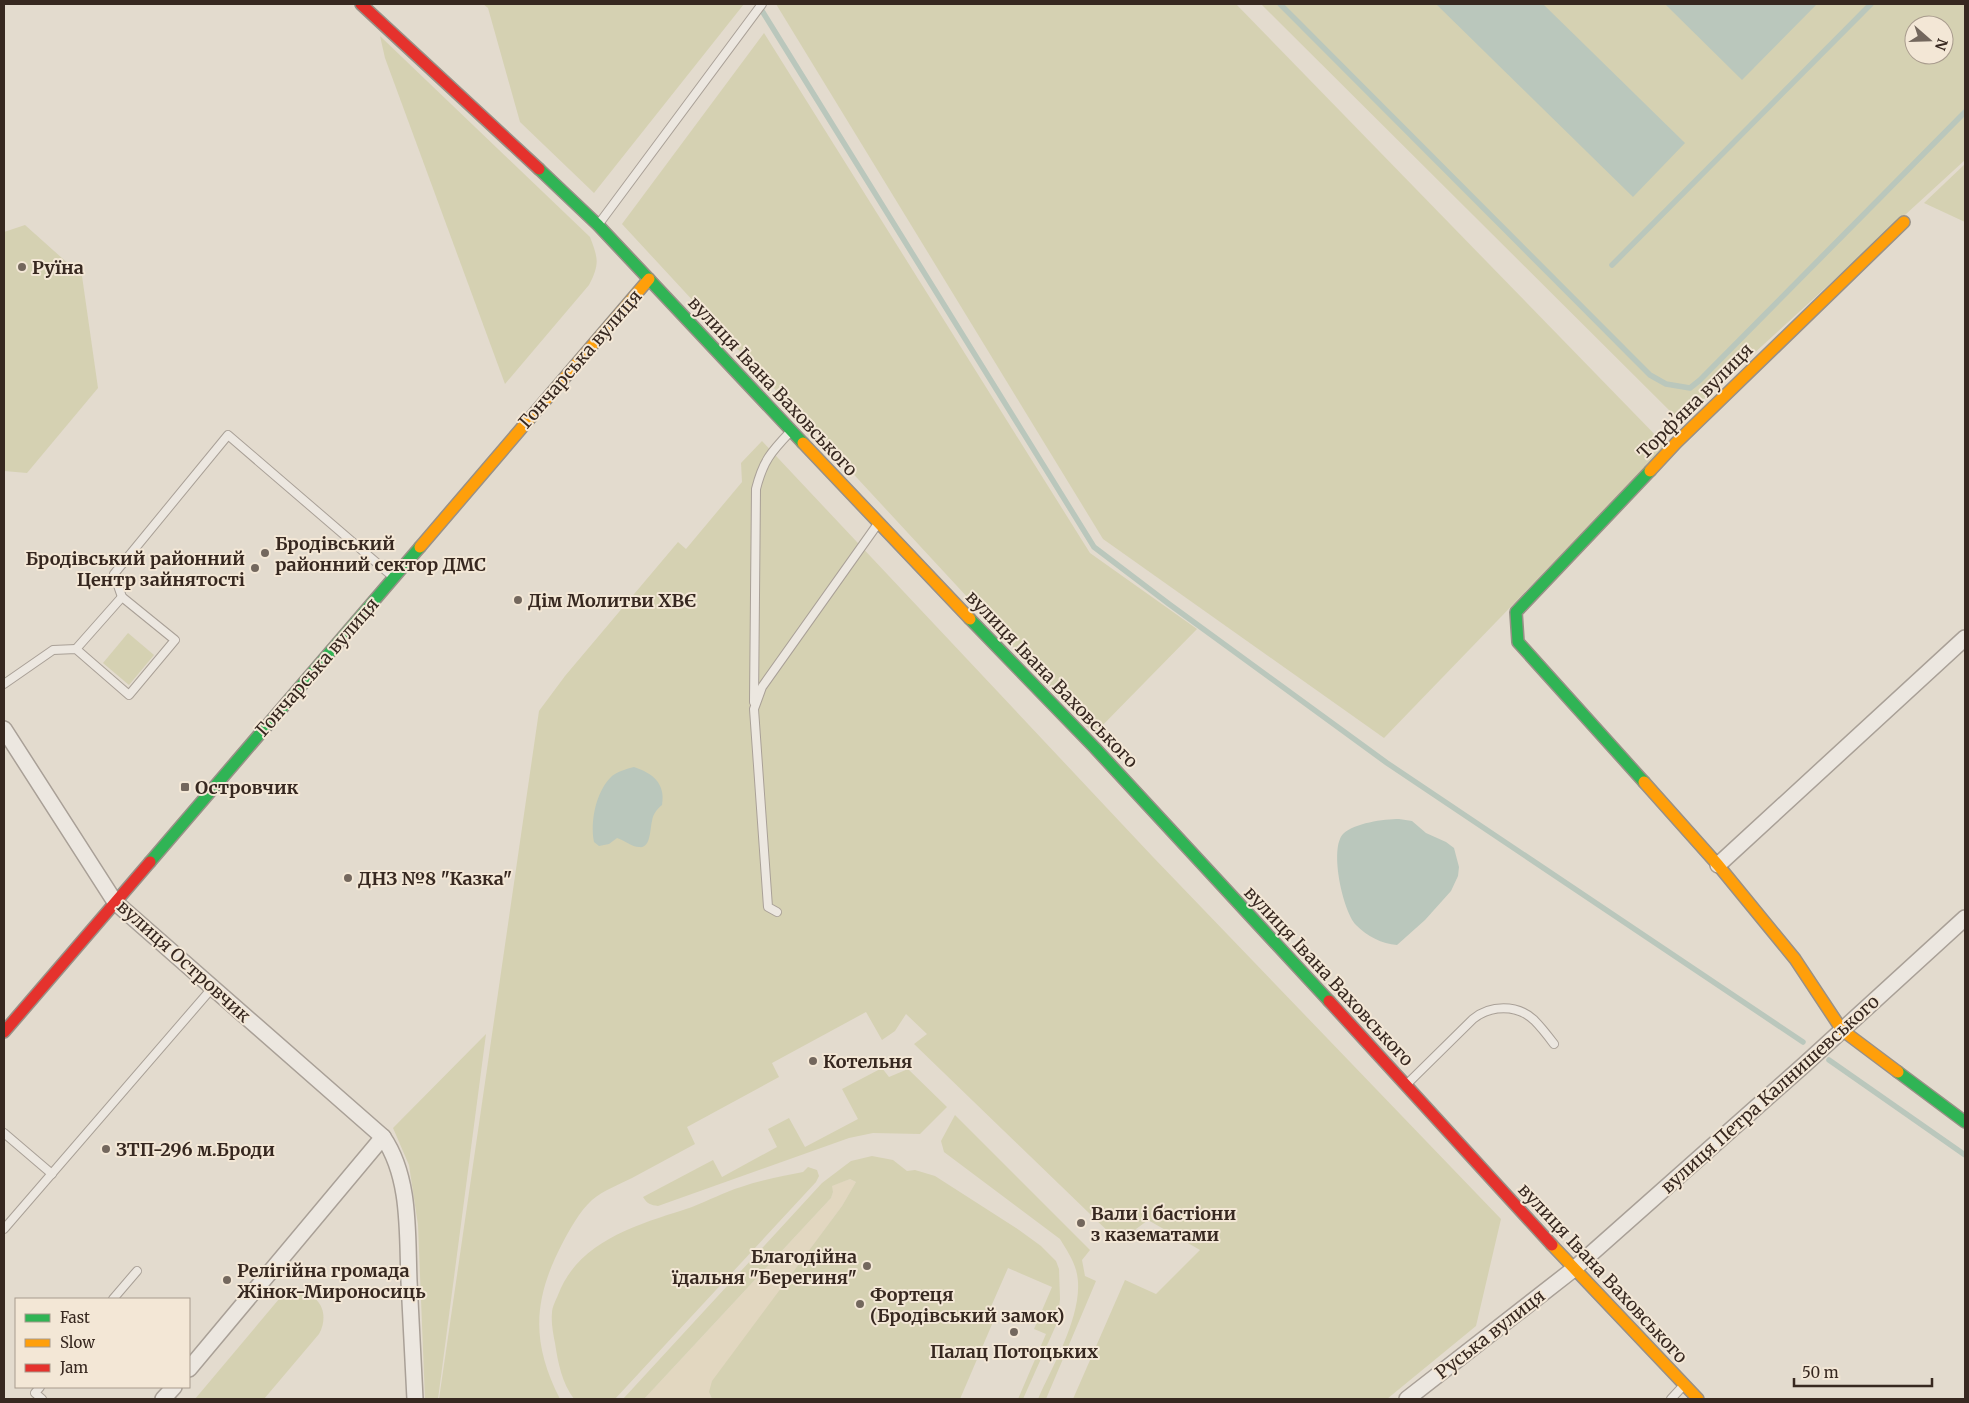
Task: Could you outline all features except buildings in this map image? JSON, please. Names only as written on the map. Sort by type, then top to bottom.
[{"type":"main road","name":"вулиця Івана Ваховського","points":[[361,4],[502,134],[598,226],[649,279],[878,523],[1095,748],[1406,1085],[1511,1202],[1698,1399]]},
{"type":"main road","name":"Торфʼяна вулиця","points":[[1718,865],[1518,642],[1516,612],[1676,443],[1904,222]]},
{"type":"main road","name":"Гончарська вулиця","points":[[4,1032],[649,279]]},
{"type":"main road","points":[[1718,865],[1795,959],[1842,1030],[1965,1122]]},
{"type":"street","points":[[1718,865],[1965,638]]},
{"type":"street","name":"вулиця Островчик","points":[[4,729],[115,902],[383,1137],[396,1159],[403,1192],[415,1399]]},
{"type":"street","name":"вулиця Петра Калнишевського","points":[[1575,1268],[1965,918]]},
{"type":"street","points":[[190,1368],[383,1137]]},
{"type":"street","name":"Руська вулиця","points":[[1406,1399],[1575,1268]]},
{"type":"street","points":[[163,1399],[173,1388]]},
{"type":"lane","points":[[598,226],[762,4]]},
{"type":"lane","points":[[777,912],[768,907],[754,709],[756,488],[761,470],[772,452],[791,431]]},
{"type":"lane","points":[[4,684],[53,650],[76,649],[129,695],[175,640],[122,597],[114,574],[228,435],[393,578]]},
{"type":"lane","points":[[754,709],[762,686],[878,523]]},
{"type":"lane","points":[[76,649],[122,597]]},
{"type":"lane","points":[[4,1229],[213,988]]},
{"type":"lane","points":[[1406,1085],[1473,1019],[1481,1012],[1490,1009],[1515,1010],[1525,1014],[1533,1019],[1554,1044]]},
{"type":"lane","points":[[4,1133],[52,1174]]},
{"type":"lane","points":[[115,1298],[137,1271]]},
{"type":"lane","points":[[1671,1399],[1684,1384]]},
{"type":"lane","points":[[39,1388],[35,1393],[42,1399]]},
{"type":"shaded area","points":[[483,4],[744,4],[594,193],[520,122],[488,8]]},
{"type":"shaded area","points":[[776,4],[1236,4],[1666,446],[1384,738],[1103,539]]},
{"type":"shaded area","points":[[1261,4],[1965,4],[1965,160],[1680,421]]},
{"type":"shaded area","points":[[1436,4],[1543,4],[1685,143],[1633,197]]},
{"type":"shaded area","points":[[1665,4],[1817,4],[1742,80]]},
{"type":"shaded area","points":[[764,33],[1090,553],[1197,629],[1094,734],[622,224]]},
{"type":"shaded area","points":[[380,36],[590,237],[593,244],[597,261],[595,272],[589,285],[505,384],[385,58]]},
{"type":"shaded area","points":[[1965,164],[1965,222],[1924,203]]},
{"type":"shaded area","points":[[25,225],[82,276],[98,388],[27,473],[4,471],[4,232]]},
{"type":"shaded area","points":[[762,441],[1153,857],[1501,1219],[1476,1326],[1387,1399],[1073,1399],[1125,1280],[1156,1294],[1200,1250],[1148,1220],[1119,1242],[914,1044],[927,1034],[906,1014],[895,1031],[882,1040],[866,1012],[772,1063],[779,1077],[687,1127],[695,1144],[601,1193],[583,1210],[568,1232],[552,1264],[541,1303],[539,1321],[540,1340],[544,1359],[560,1399],[439,1399],[539,711],[565,676],[678,542],[686,549],[742,482],[741,463]]},
{"type":"shaded area","points":[[128,633],[154,655],[129,685],[103,663]]},
{"type":"shaded area","points":[[634,767],[652,776],[660,785],[662,791],[662,805],[653,816],[648,841],[643,847],[639,847],[617,838],[609,844],[599,846],[594,842],[593,834],[598,798],[606,782],[612,776]]},
{"type":"shaded area","points":[[1399,819],[1412,821],[1426,833],[1446,842],[1454,848],[1459,867],[1458,876],[1451,891],[1425,920],[1397,945],[1380,941],[1370,936],[1356,925],[1351,918],[1342,894],[1337,853],[1339,842],[1343,834],[1348,830],[1370,822]]},
{"type":"shaded area","points":[[486,1034],[438,1399],[425,1399],[418,1225],[409,1165],[393,1128]]},
{"type":"shaded area","points":[[882,1068],[889,1077],[908,1069],[947,1107],[920,1134],[873,1133],[849,1138],[658,1206],[649,1204],[643,1197],[713,1160],[722,1177],[777,1147],[768,1129],[789,1118],[805,1147],[858,1119],[842,1089]]},
{"type":"shaded area","points":[[955,1115],[1090,1250],[1082,1260],[1085,1276],[1096,1281],[1046,1399],[1038,1399],[1067,1336],[1077,1301],[1078,1285],[1075,1266],[1060,1239],[944,1152],[941,1141]]},
{"type":"shaded area","points":[[872,1156],[893,1160],[907,1171],[915,1170],[935,1176],[1019,1230],[1041,1246],[1056,1261],[1059,1269],[1060,1299],[1057,1323],[1023,1399],[1018,1399],[1046,1334],[1034,1329],[1052,1287],[1008,1268],[986,1318],[993,1322],[960,1399],[712,1399],[709,1392],[712,1381],[842,1206],[856,1182],[850,1179],[832,1186],[831,1198],[644,1399],[623,1399],[822,1183],[851,1161]]},
{"type":"shaded area","points":[[808,1167],[817,1170],[819,1176],[816,1182],[615,1399],[574,1399],[566,1386],[559,1365],[553,1331],[552,1311],[568,1276],[581,1260],[596,1247],[614,1236],[652,1220],[692,1207],[735,1189],[764,1180],[803,1172]]},
{"type":"shaded area","points":[[850,1179],[856,1182],[842,1206],[709,1392],[712,1399],[644,1399],[831,1198],[833,1192],[831,1186]]},
{"type":"shaded area","points":[[290,1293],[305,1293],[317,1300],[323,1312],[322,1326],[319,1334],[264,1399],[195,1399],[279,1299]]},
{"type":"waterway","points":[[1280,4],[1650,375],[1666,384],[1690,388],[1965,112]]},
{"type":"waterway","points":[[1612,265],[1871,4]]},
{"type":"waterway","points":[[759,6],[1094,547],[1387,763],[1803,1042]]},
{"type":"waterway","points":[[1829,1060],[1965,1155]]},
{"type":"traffic: fast","points":[[539,169],[598,225],[803,443]]},
{"type":"traffic: fast","points":[[1644,782],[1518,642],[1516,612],[1650,471]]},
{"type":"traffic: fast","points":[[150,862],[420,547]]},
{"type":"traffic: fast","points":[[970,619],[1095,748],[1329,1001]]},
{"type":"traffic: fast","points":[[1898,1072],[1965,1122]]},
{"type":"traffic: slow","points":[[1650,471],[1676,443],[1904,222]]},
{"type":"traffic: slow","points":[[420,547],[649,279]]},
{"type":"traffic: slow","points":[[803,443],[970,619]]},
{"type":"traffic: slow","points":[[1644,782],[1718,865],[1795,959],[1842,1030],[1898,1072]]},
{"type":"traffic: slow","points":[[1552,1245],[1698,1399]]},
{"type":"traffic: jam","points":[[361,4],[539,169]]},
{"type":"traffic: jam","points":[[4,1032],[150,862]]},
{"type":"traffic: jam","points":[[1329,1001],[1552,1245]]},
{"type":"place","name":"Руїна","points":[[22,267]]},
{"type":"place","name":"Бродівський районний сектор ДМС","points":[[265,553]]},
{"type":"place","name":"Бродівський районний Центр зайнятості","points":[[255,568]]},
{"type":"place","name":"Дім Молитви ХВЄ","points":[[518,600]]},
{"type":"place","name":"Островчик","points":[[185,787]]},
{"type":"place","name":"ДНЗ №8 \"Казка\"","points":[[348,878]]},
{"type":"place","name":"Котельня","points":[[813,1061]]},
{"type":"place","name":"ЗТП-296 м.Броди","points":[[106,1149]]},
{"type":"place","name":"Вали і бастіони з казематами","points":[[1081,1223]]},
{"type":"place","name":"Благодійна їдальня \"Берегиня\"","points":[[867,1266]]},
{"type":"place","name":"Релігійна громада Жінок-Мироносиць","points":[[227,1280]]},
{"type":"place","name":"Фортеця (Бродівський замок)","points":[[860,1304]]},
{"type":"place","name":"Палац Потоцьких","points":[[1014,1332]]}]
